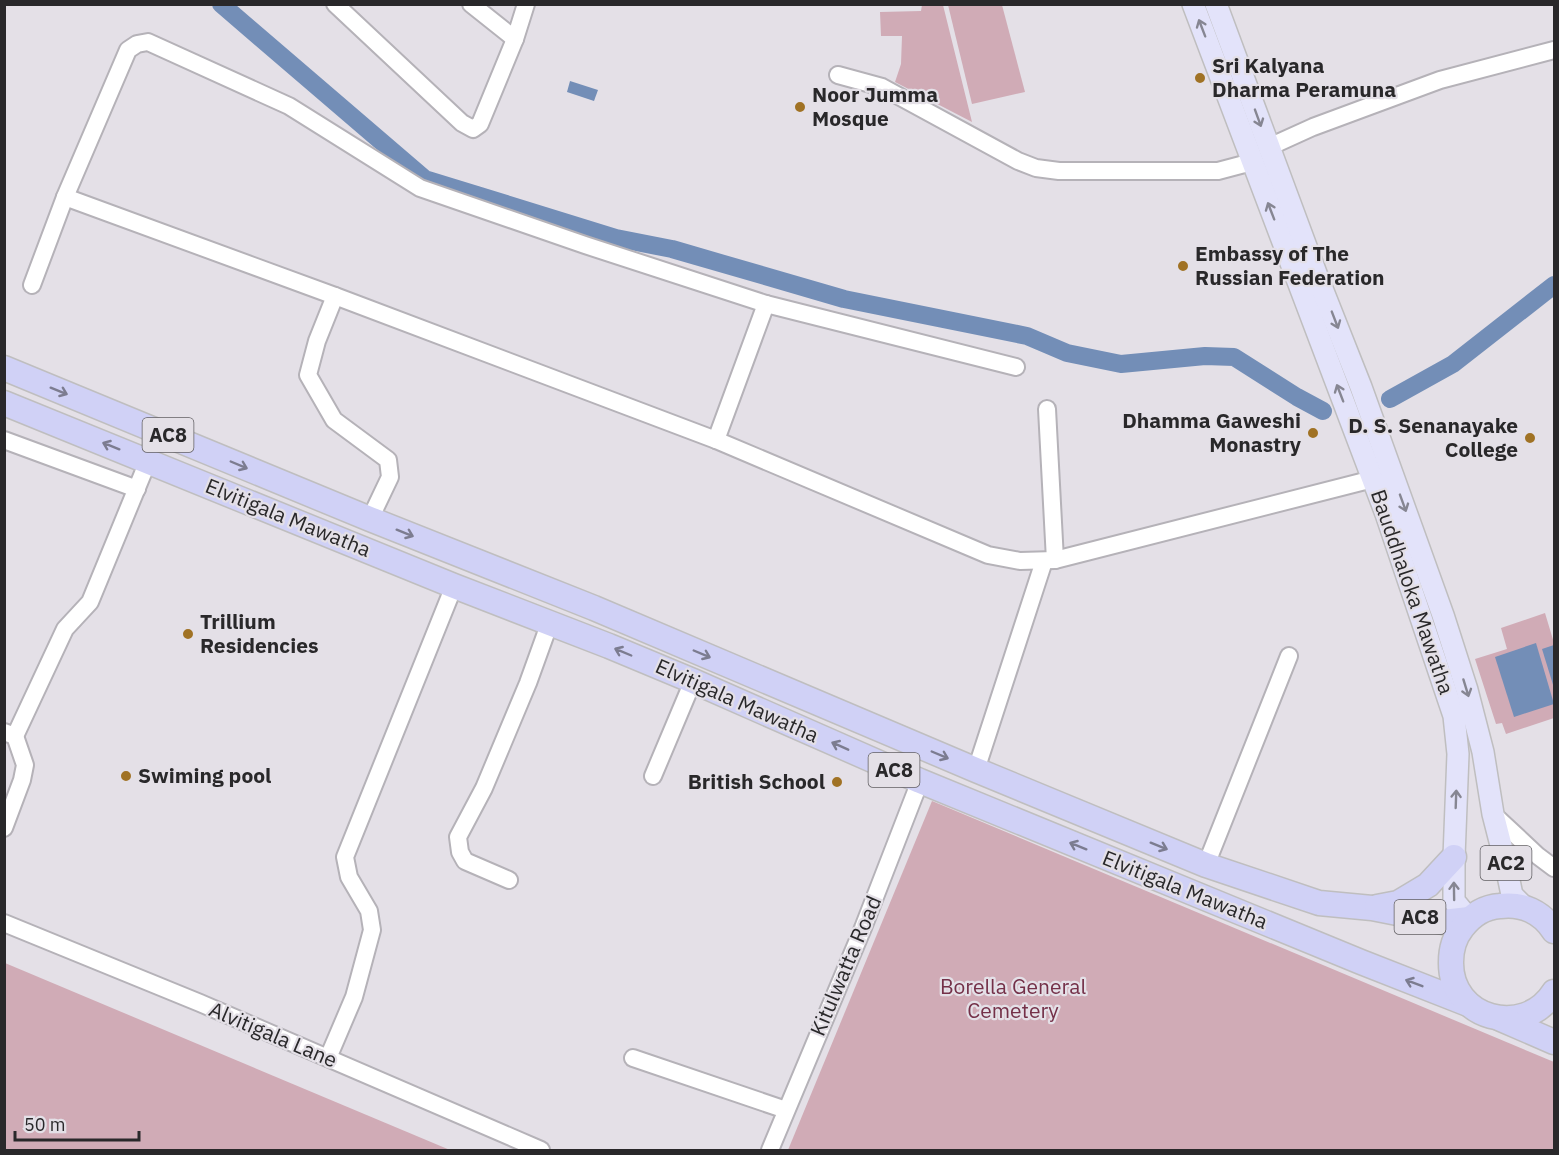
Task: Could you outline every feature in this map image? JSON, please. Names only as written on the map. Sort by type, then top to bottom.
[{"type":"highway","name":"Elvitigala Mawatha","points":[[4,368],[370,519],[594,608],[1206,865],[1319,903],[1372,908],[1443,922],[1469,919]]},
{"type":"highway","name":"Elvitigala Mawatha","points":[[4,403],[454,586],[550,622],[693,681],[920,781],[1468,1004],[1483,1014],[1554,1042]]},
{"type":"highway","points":[[321,531],[332,503]]},
{"type":"highway","points":[[1372,908],[1398,903],[1428,885],[1454,857]]},
{"type":"highway","points":[[1468,1004],[1457,989],[1451,971],[1451,952],[1457,934],[1469,919],[1481,911],[1496,906],[1511,905],[1526,908],[1553,925]]},
{"type":"highway","points":[[1500,1019],[1518,1018],[1535,1012],[1549,1001],[1554,992]]},
{"type":"main road","name":"Bauddhaloka Mawatha","points":[[1193,4],[1373,479],[1418,605],[1454,716],[1458,754],[1454,901],[1469,919]]},
{"type":"main road","name":"Bauddhaloka Mawatha","points":[[1216,4],[1361,387],[1443,615],[1467,690],[1480,741],[1493,814],[1512,895],[1526,908]]},
{"type":"street","points":[[335,4],[462,123],[472,129],[480,124],[515,39],[526,4]]},
{"type":"street","points":[[471,4],[515,39]]},
{"type":"street","points":[[32,285],[66,197],[128,50],[137,44],[148,42],[289,106],[420,188],[766,304],[1016,367]]},
{"type":"street","points":[[1269,147],[1313,127],[1440,80],[1554,50]]},
{"type":"street","points":[[838,75],[882,87],[1018,161],[1036,168],[1059,171],[1218,171],[1252,162]]},
{"type":"street","points":[[66,197],[716,440],[988,555],[1020,561],[1050,561],[1373,479]]},
{"type":"street","points":[[335,296],[317,341],[308,375],[334,420],[388,460],[390,477],[370,519]]},
{"type":"street","points":[[716,440],[766,304]]},
{"type":"street","points":[[976,770],[1050,561],[1047,409]]},
{"type":"street","points":[[4,440],[137,489]]},
{"type":"street","points":[[4,828],[22,780],[25,765],[10,734],[65,629],[90,602],[148,461]]},
{"type":"street","points":[[328,1058],[354,997],[372,930],[369,911],[349,877],[345,857],[454,586]]},
{"type":"street","points":[[509,880],[465,861],[460,852],[458,837],[484,788],[528,683],[550,622]]},
{"type":"street","points":[[1206,865],[1289,656]]},
{"type":"street","points":[[653,776],[693,681]]},
{"type":"street","name":"Kitulwatta Road","points":[[770,1150],[863,928],[920,781]]},
{"type":"street","points":[[1493,814],[1554,868]]},
{"type":"street","name":"Alvitigala Lane","points":[[4,923],[200,1003],[541,1150]]},
{"type":"street","points":[[633,1058],[786,1110]]},
{"type":"green space","points":[[922,5],[943,5],[972,122],[895,82],[901,64],[902,36],[881,36],[880,12],[921,11]]},
{"type":"green space","points":[[948,5],[1002,5],[1025,92],[972,104]]},
{"type":"green space","points":[[1545,613],[1554,643],[1554,718],[1506,734],[1502,723],[1496,724],[1475,659],[1507,649],[1501,628]]},
{"type":"green space","name":"Borella General Cemetery","points":[[932,801],[1554,1062],[1554,1150],[788,1150]]},
{"type":"green space","points":[[5,963],[450,1150],[5,1150]]},
{"type":"water","points":[[570,81],[598,90],[594,101],[567,92]]},
{"type":"water","points":[[1536,643],[1554,704],[1514,717],[1495,657]]},
{"type":"water","points":[[1554,645],[1554,688],[1542,649]]},
{"type":"waterway","points":[[221,4],[425,179],[616,238],[672,249],[844,299],[1027,336],[1067,353],[1121,364],[1205,356],[1234,357],[1323,411]]},
{"type":"waterway","points":[[1390,399],[1453,364],[1554,285]]},
{"type":"place","name":"Sri Kalyana Dharma Peramuna","points":[[1200,78]]},
{"type":"place","name":"Noor Jumma Mosque","points":[[800,107]]},
{"type":"place","name":"Embassy of The Russian Federation","points":[[1183,266]]},
{"type":"place","name":"Dhamma Gaweshi Monastry","points":[[1313,433]]},
{"type":"place","name":"D. S. Senanayake College","points":[[1530,438]]},
{"type":"place","name":"Trillium Residencies","points":[[188,634]]},
{"type":"place","name":"Swiming pool","points":[[126,776]]},
{"type":"place","name":"British School","points":[[837,782]]}]
